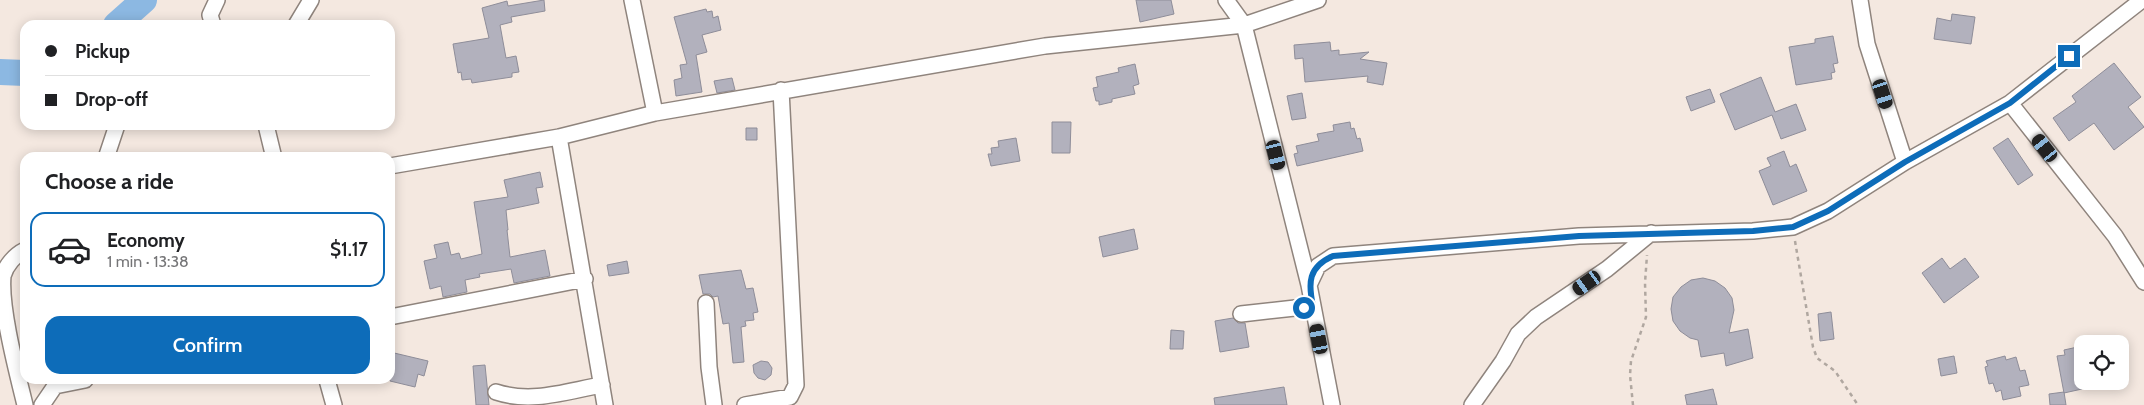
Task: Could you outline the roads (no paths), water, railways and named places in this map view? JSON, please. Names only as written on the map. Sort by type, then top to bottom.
[{"type":"street","points":[[212,20],[210,15],[217,0]]},
{"type":"street","points":[[299,20],[311,0]]},
{"type":"street","points":[[632,0],[655,113]]},
{"type":"street","points":[[1226,0],[1244,25],[1309,285],[1332,405]]},
{"type":"street","points":[[395,165],[559,137],[655,113],[1045,46],[1244,25],[1318,0]]},
{"type":"street","points":[[1860,0],[1867,44],[1905,162]]},
{"type":"street","points":[[1309,285],[1318,266],[1333,256],[1472,243],[1654,233],[1753,231],[1793,227],[1828,211],[1905,162],[2010,103],[2142,0]]},
{"type":"street","points":[[745,405],[790,397],[796,385],[781,90]]},
{"type":"street","points":[[2010,103],[2115,236],[2144,282]]},
{"type":"street","points":[[108,152],[115,130]]},
{"type":"street","points":[[267,130],[273,152]]},
{"type":"street","points":[[559,137],[585,279],[605,405]]},
{"type":"street","points":[[1472,405],[1496,372],[1518,334],[1536,316],[1607,269],[1654,233]]},
{"type":"street","points":[[20,254],[3,270],[2,288],[7,334],[25,405]]},
{"type":"street","points":[[395,316],[585,279]]},
{"type":"street","points":[[706,303],[708,367],[714,405]]},
{"type":"street","points":[[1241,314],[1313,306]]},
{"type":"street","points":[[42,405],[55,386],[65,384]]},
{"type":"street","points":[[328,384],[334,405]]},
{"type":"street","points":[[496,392],[516,397],[534,397],[602,385]]},
{"type":"waterway","points":[[122,20],[144,0]]},
{"type":"waterway","points":[[0,72],[20,73]]}]
